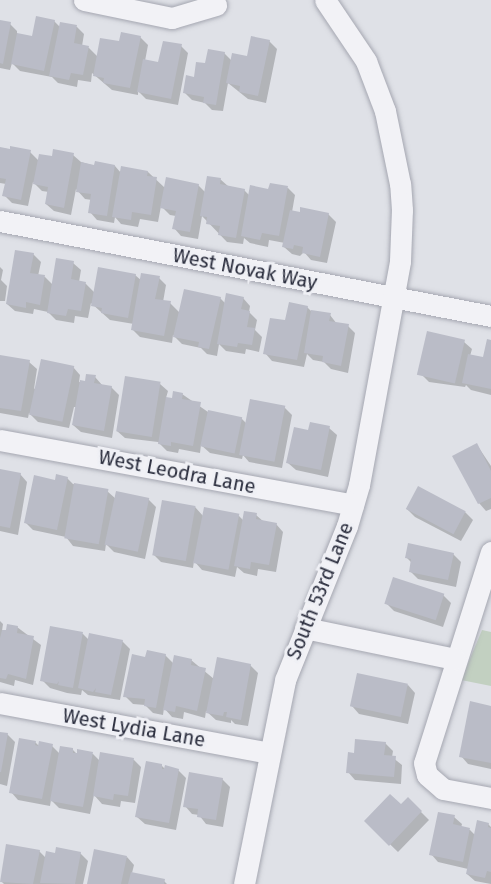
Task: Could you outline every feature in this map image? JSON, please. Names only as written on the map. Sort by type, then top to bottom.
[{"type":"street","points":[[84,0],[172,18],[216,5]]},
{"type":"street","name":"South 53rd Lane","points":[[244,884],[268,753],[285,680],[353,505],[395,298],[402,239],[402,210],[390,132],[366,61],[325,0]]},
{"type":"street","name":"West Novak Way","points":[[0,221],[491,316]]},
{"type":"street","name":"West Leodra Lane","points":[[0,440],[353,505]]},
{"type":"street","points":[[491,552],[455,659],[424,763],[427,775],[443,789],[491,798]]},
{"type":"street","points":[[305,628],[455,659]]},
{"type":"street","name":"West Lydia Lane","points":[[0,703],[268,753]]},
{"type":"green space","points":[[482,630],[491,632],[491,686],[461,680]]},
{"type":"building","points":[[36,16],[55,20],[44,71],[11,64],[17,33],[32,36]]},
{"type":"building","points":[[0,20],[11,22],[3,64],[0,63]]},
{"type":"building","points":[[60,22],[77,25],[74,43],[89,46],[83,75],[71,73],[69,80],[49,76]]},
{"type":"building","points":[[121,32],[141,36],[130,88],[103,83],[104,78],[93,76],[100,38],[119,41]]},
{"type":"building","points":[[251,36],[270,40],[258,96],[239,92],[240,86],[226,83],[232,53],[247,56]]},
{"type":"building","points":[[163,41],[182,44],[171,99],[137,92],[143,59],[158,62]]},
{"type":"building","points":[[208,49],[225,52],[216,105],[203,103],[204,97],[183,93],[186,75],[194,77],[196,62],[205,63]]},
{"type":"building","points":[[10,146],[31,150],[21,200],[2,196],[6,179],[0,178],[0,147],[10,149]]},
{"type":"building","points":[[53,149],[74,153],[64,208],[45,204],[48,187],[33,184],[39,154],[52,156]]},
{"type":"building","points":[[95,161],[115,165],[107,216],[88,213],[91,194],[76,192],[81,162],[94,165]]},
{"type":"building","points":[[121,166],[148,171],[147,176],[157,177],[151,215],[132,212],[131,220],[112,217]]},
{"type":"building","points":[[207,176],[221,178],[220,184],[245,189],[236,238],[218,235],[220,226],[206,224],[207,217],[200,216]]},
{"type":"building","points":[[166,177],[199,184],[190,232],[172,229],[176,211],[160,208]]},
{"type":"building","points":[[270,183],[288,186],[279,236],[262,233],[260,240],[241,236],[250,185],[268,189]]},
{"type":"building","points":[[300,207],[329,213],[320,257],[302,253],[303,247],[294,245],[293,249],[282,247],[290,210],[300,212]]},
{"type":"building","points":[[15,250],[34,253],[30,273],[45,275],[40,305],[26,302],[26,308],[6,304]]},
{"type":"building","points":[[56,258],[74,261],[71,279],[86,282],[81,311],[68,309],[66,316],[47,313]]},
{"type":"building","points":[[98,267],[136,274],[128,318],[101,313],[102,308],[91,306]]},
{"type":"building","points":[[141,273],[160,276],[155,299],[171,301],[164,336],[131,330]]},
{"type":"building","points":[[184,289],[221,297],[209,349],[198,347],[199,342],[173,337]]},
{"type":"building","points":[[226,293],[244,297],[241,309],[250,311],[247,327],[255,328],[252,345],[238,343],[237,347],[217,344]]},
{"type":"building","points":[[289,302],[308,306],[297,360],[263,354],[270,318],[285,320]]},
{"type":"building","points":[[311,310],[331,313],[329,321],[349,324],[341,366],[322,362],[323,356],[304,353]]},
{"type":"building","points":[[427,331],[465,340],[455,384],[417,375]]},
{"type":"building","points":[[487,339],[491,340],[491,389],[462,383],[468,354],[483,357]]},
{"type":"building","points":[[0,355],[30,360],[21,411],[0,408]]},
{"type":"building","points":[[41,359],[74,366],[62,422],[29,415]]},
{"type":"building","points":[[86,374],[96,375],[94,383],[112,386],[104,431],[72,425],[80,380],[85,381]]},
{"type":"building","points":[[125,376],[161,382],[152,437],[116,431]]},
{"type":"building","points":[[173,391],[183,393],[182,399],[201,402],[193,446],[171,442],[171,446],[158,444],[166,397],[172,398]]},
{"type":"building","points":[[250,399],[285,406],[274,462],[239,455]]},
{"type":"building","points":[[208,410],[242,417],[235,453],[200,446]]},
{"type":"building","points":[[310,422],[330,426],[321,470],[286,463],[294,427],[308,430]]},
{"type":"building","points":[[477,443],[491,471],[491,498],[478,504],[452,456]]},
{"type":"building","points":[[0,469],[21,473],[10,528],[0,526]]},
{"type":"building","points":[[56,474],[68,477],[57,530],[24,523],[34,475],[55,480]]},
{"type":"building","points":[[74,483],[108,489],[99,544],[64,538]]},
{"type":"building","points":[[418,486],[466,511],[453,534],[406,509]]},
{"type":"building","points":[[116,491],[149,498],[138,552],[105,545]]},
{"type":"building","points":[[162,500],[195,506],[186,561],[152,555]]},
{"type":"building","points":[[204,507],[239,514],[228,570],[193,563]]},
{"type":"building","points":[[244,511],[257,513],[256,519],[277,523],[269,565],[251,562],[250,569],[234,566]]},
{"type":"building","points":[[408,543],[454,553],[448,580],[409,572],[411,559],[405,558]]},
{"type":"building","points":[[393,577],[444,594],[436,620],[384,604]]},
{"type":"building","points":[[7,624],[18,626],[17,633],[34,636],[26,679],[8,674],[6,679],[0,678],[0,638]]},
{"type":"building","points":[[50,626],[83,632],[73,688],[58,685],[59,681],[57,684],[40,681]]},
{"type":"building","points":[[89,633],[123,640],[111,695],[95,692],[96,688],[93,692],[78,688]]},
{"type":"building","points":[[147,650],[166,654],[156,708],[144,706],[145,699],[123,697],[132,654],[145,657]]},
{"type":"building","points":[[174,655],[192,659],[191,665],[206,668],[197,711],[176,706],[175,712],[163,710]]},
{"type":"building","points":[[217,657],[251,664],[241,720],[226,717],[227,712],[224,712],[223,716],[206,713]]},
{"type":"building","points":[[357,673],[408,684],[401,717],[350,706]]},
{"type":"building","points":[[470,701],[491,706],[491,763],[459,757]]},
{"type":"building","points":[[0,732],[8,733],[1,772],[0,772]]},
{"type":"building","points":[[19,738],[36,741],[35,745],[38,746],[39,741],[53,744],[42,799],[9,793]]},
{"type":"building","points":[[355,739],[386,742],[384,755],[396,756],[394,777],[346,773],[348,752],[354,753]]},
{"type":"building","points":[[60,746],[73,748],[73,753],[77,753],[77,749],[93,752],[83,807],[50,801]]},
{"type":"building","points":[[100,752],[134,758],[128,796],[114,794],[113,800],[93,796]]},
{"type":"building","points":[[146,761],[162,764],[162,769],[165,765],[179,769],[169,823],[135,817]]},
{"type":"building","points":[[189,772],[223,778],[216,820],[197,817],[198,809],[183,807]]},
{"type":"building","points":[[390,794],[401,804],[408,797],[422,811],[389,846],[364,821]]},
{"type":"building","points":[[438,812],[455,815],[453,824],[470,828],[463,862],[429,855]]},
{"type":"building","points":[[477,820],[489,823],[488,827],[491,828],[491,872],[487,871],[485,878],[466,874]]},
{"type":"building","points":[[6,844],[40,850],[33,884],[0,882]]},
{"type":"building","points":[[56,847],[81,852],[75,884],[40,883],[46,851],[55,853]]},
{"type":"building","points":[[94,849],[127,856],[121,884],[87,884]]},
{"type":"building","points":[[131,872],[165,879],[164,884],[128,884]]}]
